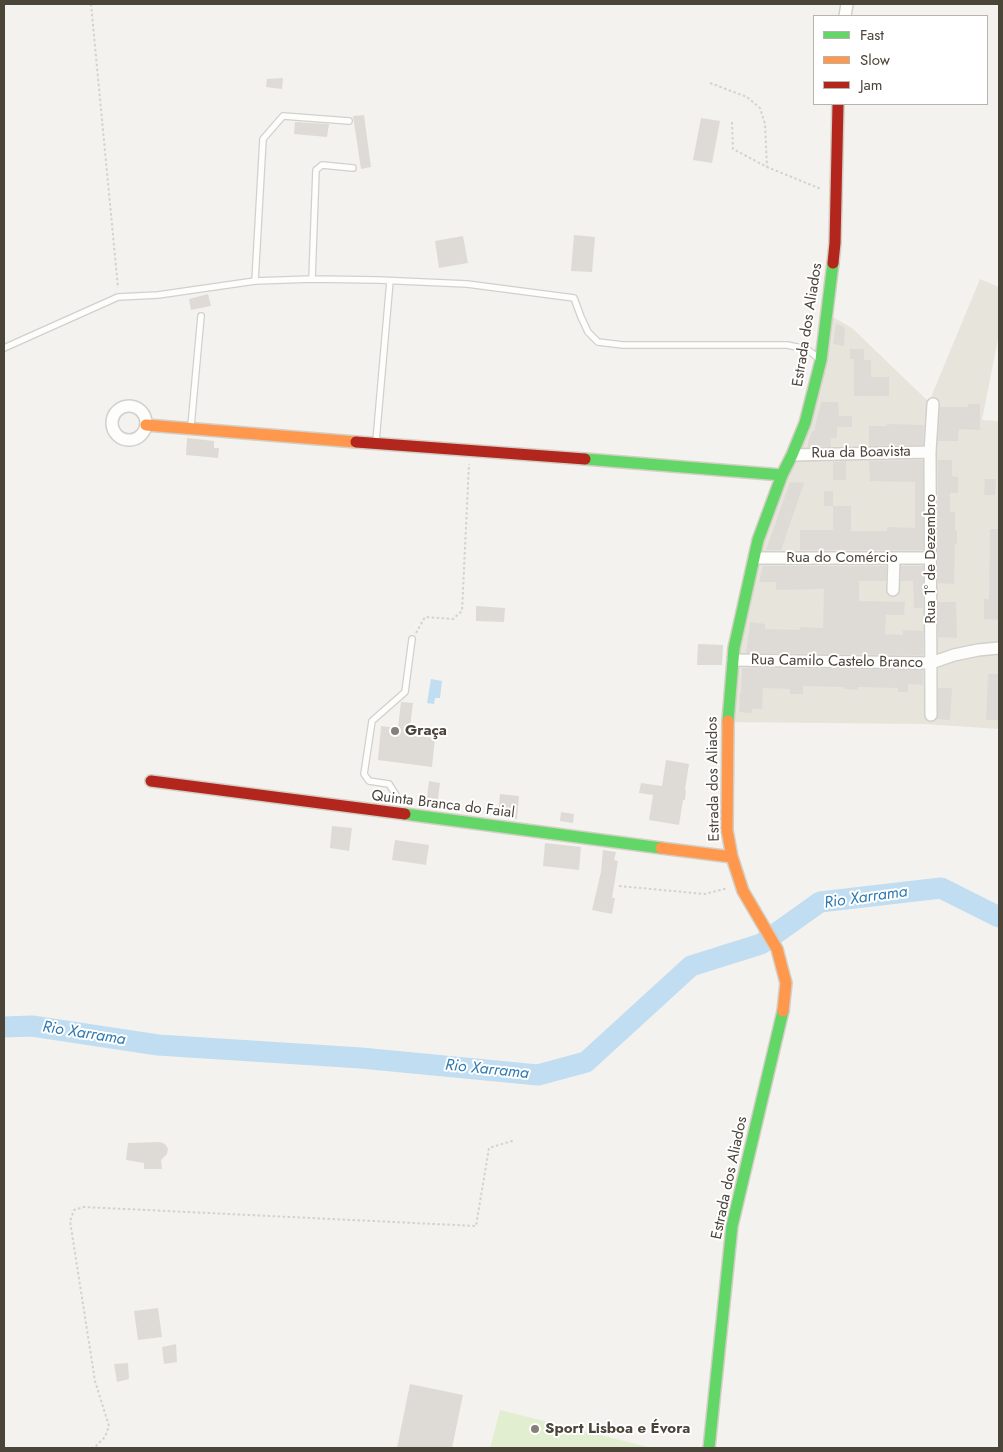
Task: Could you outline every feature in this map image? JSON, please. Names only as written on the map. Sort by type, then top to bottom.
[{"type":"street","name":"Estrada dos Aliados","points":[[709,1448],[732,1226],[782,1016],[786,983],[777,950],[743,891],[732,857],[727,830],[728,718],[734,648],[758,540],[782,475],[805,423],[821,360],[831,288],[837,196],[838,105]]},
{"type":"street","name":"Rua 1º de Dezembro","points":[[931,715],[930,452],[933,404]]},
{"type":"street","points":[[146,425],[782,475]]},
{"type":"street","name":"Rua da Boavista","points":[[792,454],[930,452]]},
{"type":"street","name":"Rua do Comércio","points":[[754,558],[930,558]]},
{"type":"street","points":[[893,590],[894,558]]},
{"type":"street","name":"Rua Camilo Castelo Branco","points":[[733,660],[931,663],[954,655],[999,648]]},
{"type":"street","name":"Quinta Branca do Faial","points":[[151,782],[732,857]]},
{"type":"lane","points":[[255,282],[262,139],[283,116],[349,121]]},
{"type":"lane","points":[[312,280],[316,170],[322,165],[353,168]]},
{"type":"lane","points":[[4,348],[118,297],[255,282],[312,280],[390,281],[468,284],[574,298],[588,332],[598,342],[623,345],[786,345],[807,349],[821,360]]},
{"type":"lane","points":[[376,443],[390,281]]},
{"type":"lane","points":[[191,429],[201,316]]},
{"type":"lane","points":[[396,795],[389,784],[369,781],[364,774],[372,721],[405,692],[412,639]]},
{"type":"path","points":[[91,4],[118,297]]},
{"type":"path","points":[[710,83],[747,97],[760,108],[765,124],[767,167]]},
{"type":"path","points":[[732,122],[733,150],[767,167],[837,196]]},
{"type":"path","points":[[412,639],[425,617],[454,619],[462,611],[469,450]]},
{"type":"path","points":[[618,886],[705,894],[741,885]]},
{"type":"path","points":[[93,1448],[105,1437],[109,1426],[95,1380],[70,1221],[74,1210],[84,1207],[476,1226],[489,1148],[515,1140]]},
{"type":"shaded area","points":[[980,279],[999,287],[999,334],[982,420],[999,421],[999,729],[924,724],[721,722],[728,643],[802,414],[831,316],[852,328],[929,402]]},
{"type":"green space","name":"Sport Lisboa e Évora","points":[[500,1410],[652,1448],[490,1448]]},
{"type":"water","points":[[431,679],[442,681],[440,698],[435,698],[434,704],[427,703]]},
{"type":"building","points":[[283,78],[282,89],[266,87],[267,79]]},
{"type":"building","points":[[364,115],[371,167],[361,169],[353,116]]},
{"type":"building","points":[[701,118],[720,121],[712,163],[693,160]]},
{"type":"building","points":[[295,122],[329,124],[327,137],[294,134]]},
{"type":"building","points":[[574,235],[595,237],[592,272],[571,271]]},
{"type":"building","points":[[463,236],[468,263],[439,268],[435,241]]},
{"type":"building","points":[[208,294],[211,306],[191,310],[189,299]]},
{"type":"building","points":[[836,323],[845,328],[844,346],[833,344]]},
{"type":"building","points":[[850,349],[864,349],[864,360],[871,360],[871,377],[889,377],[889,396],[854,396],[854,359],[850,359]]},
{"type":"building","points":[[821,402],[838,402],[839,416],[852,416],[852,427],[837,427],[837,438],[831,438],[831,447],[808,447],[808,442],[812,431],[814,431]]},
{"type":"building","points":[[968,404],[980,404],[980,430],[959,429],[958,441],[938,441],[940,407],[968,407]]},
{"type":"building","points":[[887,424],[924,425],[923,445],[869,446],[869,426],[887,426]]},
{"type":"building","points":[[187,438],[214,441],[214,448],[219,448],[218,458],[186,455]]},
{"type":"building","points":[[923,460],[923,550],[800,550],[800,530],[833,530],[833,506],[851,506],[851,531],[887,531],[887,527],[915,528],[915,482],[870,481],[869,461]]},
{"type":"building","points":[[938,460],[952,460],[952,476],[958,477],[958,493],[950,493],[950,512],[955,512],[955,530],[957,530],[954,584],[938,583]]},
{"type":"building","points":[[846,461],[846,480],[833,480],[833,462]]},
{"type":"building","points":[[985,479],[996,479],[995,495],[984,495]]},
{"type":"building","points":[[790,482],[804,483],[781,550],[766,550]]},
{"type":"building","points":[[824,491],[833,491],[833,506],[824,506]]},
{"type":"building","points":[[990,529],[999,529],[999,620],[984,619],[984,599],[989,599]]},
{"type":"building","points":[[763,566],[886,566],[886,581],[859,581],[859,601],[905,602],[904,615],[886,615],[885,634],[903,635],[903,630],[923,631],[923,655],[746,653],[750,622],[765,624],[765,629],[800,630],[800,627],[823,628],[824,589],[776,590],[776,582],[759,582]]},
{"type":"building","points":[[901,566],[923,566],[923,608],[914,608],[913,581],[901,581]]},
{"type":"building","points":[[938,602],[956,602],[957,638],[938,637]]},
{"type":"building","points":[[476,606],[505,608],[504,622],[476,621]]},
{"type":"building","points":[[698,644],[723,645],[722,665],[697,665]]},
{"type":"building","points":[[742,668],[923,670],[923,685],[908,684],[908,692],[898,692],[898,688],[858,687],[858,690],[844,689],[844,687],[803,686],[803,694],[790,694],[790,689],[763,688],[762,709],[752,709],[752,713],[739,712]]},
{"type":"building","points":[[988,674],[999,674],[999,720],[986,720]]},
{"type":"building","points":[[938,688],[952,688],[950,720],[937,719]]},
{"type":"building","name":"Graça","points":[[401,702],[413,703],[409,735],[435,738],[432,767],[378,760],[381,726],[398,728]]},
{"type":"building","points":[[666,760],[689,764],[685,800],[683,800],[679,825],[649,820],[653,795],[639,793],[641,783],[662,786]]},
{"type":"building","points":[[429,781],[440,783],[437,808],[426,807]]},
{"type":"building","points":[[500,794],[519,796],[517,819],[498,816]]},
{"type":"building","points":[[561,812],[574,814],[573,823],[560,821]]},
{"type":"building","points":[[332,826],[352,828],[349,851],[330,848]]},
{"type":"building","points":[[395,840],[429,845],[426,865],[392,860]]},
{"type":"building","points":[[545,843],[581,847],[579,870],[543,866]]},
{"type":"building","points":[[603,850],[616,852],[614,860],[618,861],[612,898],[615,898],[612,914],[592,910],[601,872]]},
{"type":"building","points":[[160,1142],[165,1144],[168,1149],[167,1154],[161,1160],[162,1169],[144,1169],[144,1163],[126,1160],[128,1143]]},
{"type":"building","points":[[158,1308],[162,1337],[138,1340],[134,1311]]},
{"type":"building","points":[[176,1344],[177,1362],[164,1364],[162,1347]]},
{"type":"building","points":[[128,1363],[129,1379],[117,1382],[114,1364]]},
{"type":"building","points":[[410,1384],[463,1395],[452,1448],[397,1448]]},
{"type":"waterway","name":"Rio Xarrama","points":[[4,1027],[32,1026],[158,1045],[361,1058],[538,1075],[586,1062],[691,966],[761,944],[820,902],[941,888],[999,917]]},
{"type":"traffic: fast","points":[[728,721],[734,648],[758,540],[782,475],[805,423],[821,360],[833,263]]},
{"type":"traffic: fast","points":[[585,459],[782,475]]},
{"type":"traffic: fast","points":[[405,814],[661,848]]},
{"type":"traffic: fast","points":[[709,1448],[732,1226],[783,1011]]},
{"type":"traffic: slow","points":[[146,425],[356,442]]},
{"type":"traffic: slow","points":[[728,721],[727,830],[732,857],[743,891],[777,949],[786,983],[783,1011]]},
{"type":"traffic: slow","points":[[661,848],[732,857]]},
{"type":"traffic: jam","points":[[833,263],[838,105]]},
{"type":"traffic: jam","points":[[356,442],[585,459]]},
{"type":"traffic: jam","points":[[151,781],[405,814]]},
{"type":"place","name":"Graça","points":[[395,731]]},
{"type":"place","name":"Sport Lisboa e Évora","points":[[535,1429]]}]
